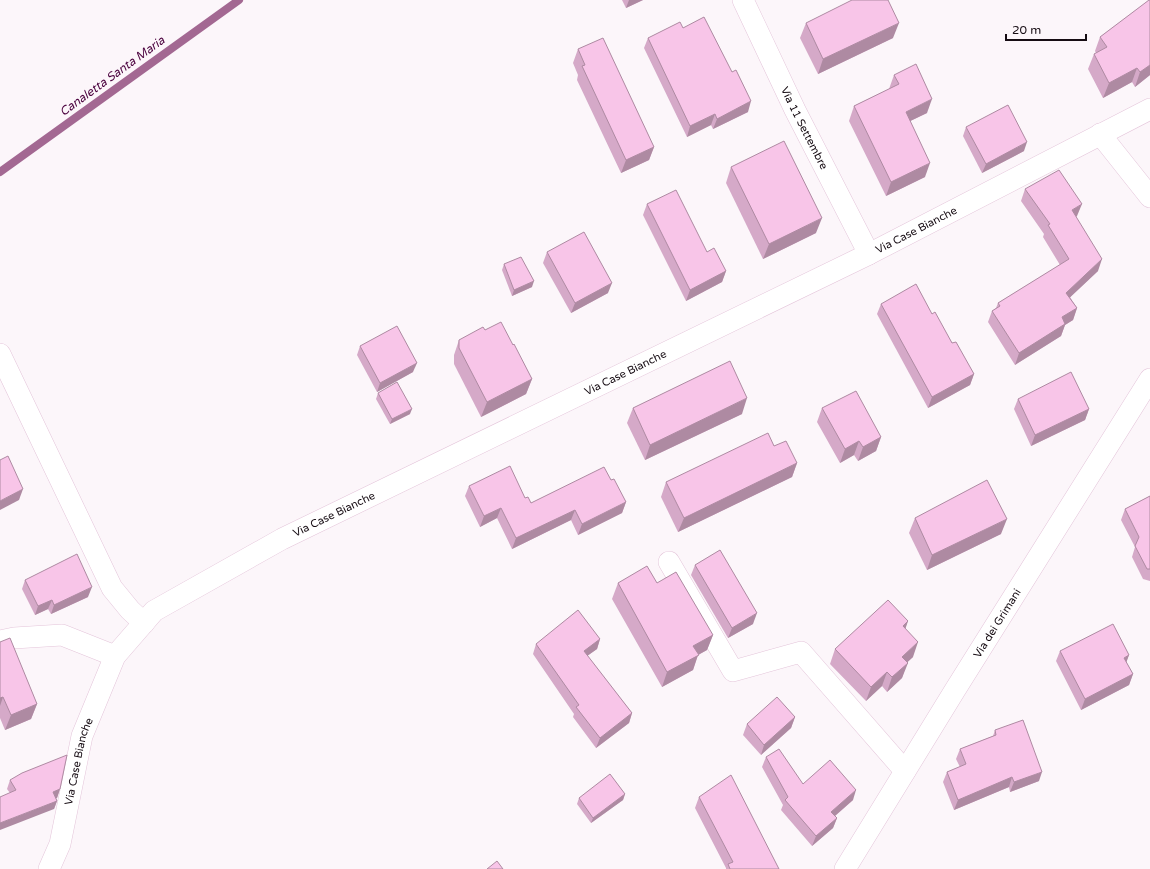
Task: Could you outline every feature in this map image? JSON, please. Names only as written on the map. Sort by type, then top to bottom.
[{"type":"street","name":"Via 11 Settembre","points":[[743,0],[795,110],[869,254]]},
{"type":"street","name":"Via Case Bianche","points":[[49,869],[60,844],[82,736],[115,656],[154,611],[282,539],[869,254],[1150,109]]},
{"type":"street","points":[[1100,134],[1150,197]]},
{"type":"street","points":[[0,354],[112,588],[130,610],[144,623]]},
{"type":"street","name":"Via dei Grimani","points":[[845,869],[1150,379]]},
{"type":"street","points":[[669,562],[733,671],[801,652],[905,771]]},
{"type":"street","points":[[0,641],[14,638],[62,635],[115,656]]},
{"type":"building","points":[[852,0],[888,0],[899,23],[823,59],[806,23]]},
{"type":"building","points":[[1149,0],[1150,65],[1140,72],[1137,68],[1109,83],[1094,54],[1107,47],[1100,37]]},
{"type":"building","points":[[704,17],[732,72],[736,70],[751,101],[717,119],[715,114],[690,126],[648,38],[680,22],[683,28]]},
{"type":"building","points":[[603,38],[654,147],[626,160],[582,66],[585,65],[578,49]]},
{"type":"building","points":[[916,64],[932,99],[906,112],[930,163],[891,182],[854,106],[899,84],[894,75]]},
{"type":"building","points":[[1008,105],[1027,142],[986,164],[966,127]]},
{"type":"building","points":[[784,141],[822,218],[769,244],[731,167]]},
{"type":"building","points":[[1059,170],[1082,204],[1072,210],[1102,259],[1066,293],[1077,308],[1062,317],[1065,324],[1019,353],[992,311],[1000,306],[998,303],[1069,259],[1048,225],[1050,224],[1025,189]]},
{"type":"building","points":[[676,190],[707,252],[714,248],[726,271],[690,290],[647,204]]},
{"type":"building","points":[[584,232],[612,283],[575,303],[547,252]]},
{"type":"building","points":[[521,257],[534,281],[514,290],[504,264]]},
{"type":"building","points":[[916,284],[932,314],[935,312],[952,343],[956,342],[974,374],[932,397],[881,304]]},
{"type":"building","points":[[501,322],[532,379],[487,402],[459,348],[459,340],[483,327],[485,330]]},
{"type":"building","points":[[397,326],[417,363],[380,383],[360,346]]},
{"type":"building","points":[[730,361],[747,398],[650,445],[633,408]]},
{"type":"building","points":[[1071,372],[1089,409],[1035,435],[1018,399]]},
{"type":"building","points":[[397,382],[412,409],[392,419],[378,393]]},
{"type":"building","points":[[856,391],[881,437],[863,447],[859,441],[845,449],[822,408]]},
{"type":"building","points":[[768,433],[774,446],[786,441],[797,463],[684,518],[666,482]]},
{"type":"building","points":[[8,456],[23,489],[0,501],[0,460]]},
{"type":"building","points":[[510,466],[525,498],[528,497],[531,503],[604,467],[611,480],[614,479],[626,502],[582,524],[575,510],[516,538],[501,508],[484,516],[469,486]]},
{"type":"building","points":[[987,480],[1007,519],[932,555],[915,518]]},
{"type":"building","points":[[1150,496],[1150,569],[1147,569],[1135,546],[1139,537],[1125,509]]},
{"type":"building","points":[[720,550],[757,613],[732,628],[695,565]]},
{"type":"building","points":[[77,554],[92,587],[54,605],[52,600],[38,606],[25,580]]},
{"type":"building","points":[[647,566],[657,583],[676,572],[713,635],[693,646],[699,655],[667,672],[618,583]]},
{"type":"building","points":[[888,600],[908,621],[903,626],[918,642],[902,657],[908,663],[892,677],[887,672],[871,687],[835,649]]},
{"type":"building","points":[[578,610],[600,639],[584,651],[632,713],[600,738],[576,707],[579,705],[536,644]]},
{"type":"building","points":[[1113,624],[1129,655],[1124,658],[1133,674],[1085,699],[1060,651]]},
{"type":"building","points":[[10,638],[37,704],[11,715],[3,697],[0,698],[0,642]]},
{"type":"building","points":[[777,697],[795,717],[764,745],[747,724]]},
{"type":"building","points":[[1023,720],[1042,772],[1014,782],[1012,777],[958,800],[947,772],[966,764],[960,749],[996,735],[995,730]]},
{"type":"building","points":[[779,749],[803,784],[830,760],[856,790],[831,812],[837,818],[816,836],[785,800],[788,797],[766,757]]},
{"type":"building","points":[[67,755],[60,789],[53,792],[57,801],[0,823],[0,797],[16,790],[10,780],[22,773]]},
{"type":"building","points":[[610,774],[625,794],[593,818],[579,798]]},
{"type":"building","points":[[731,775],[779,869],[730,869],[728,864],[733,862],[699,797]]},
{"type":"building","points":[[497,861],[503,869],[487,869]]},
{"type":"waterway","name":"Canaletta Santa Maria","points":[[0,172],[239,0]]}]
